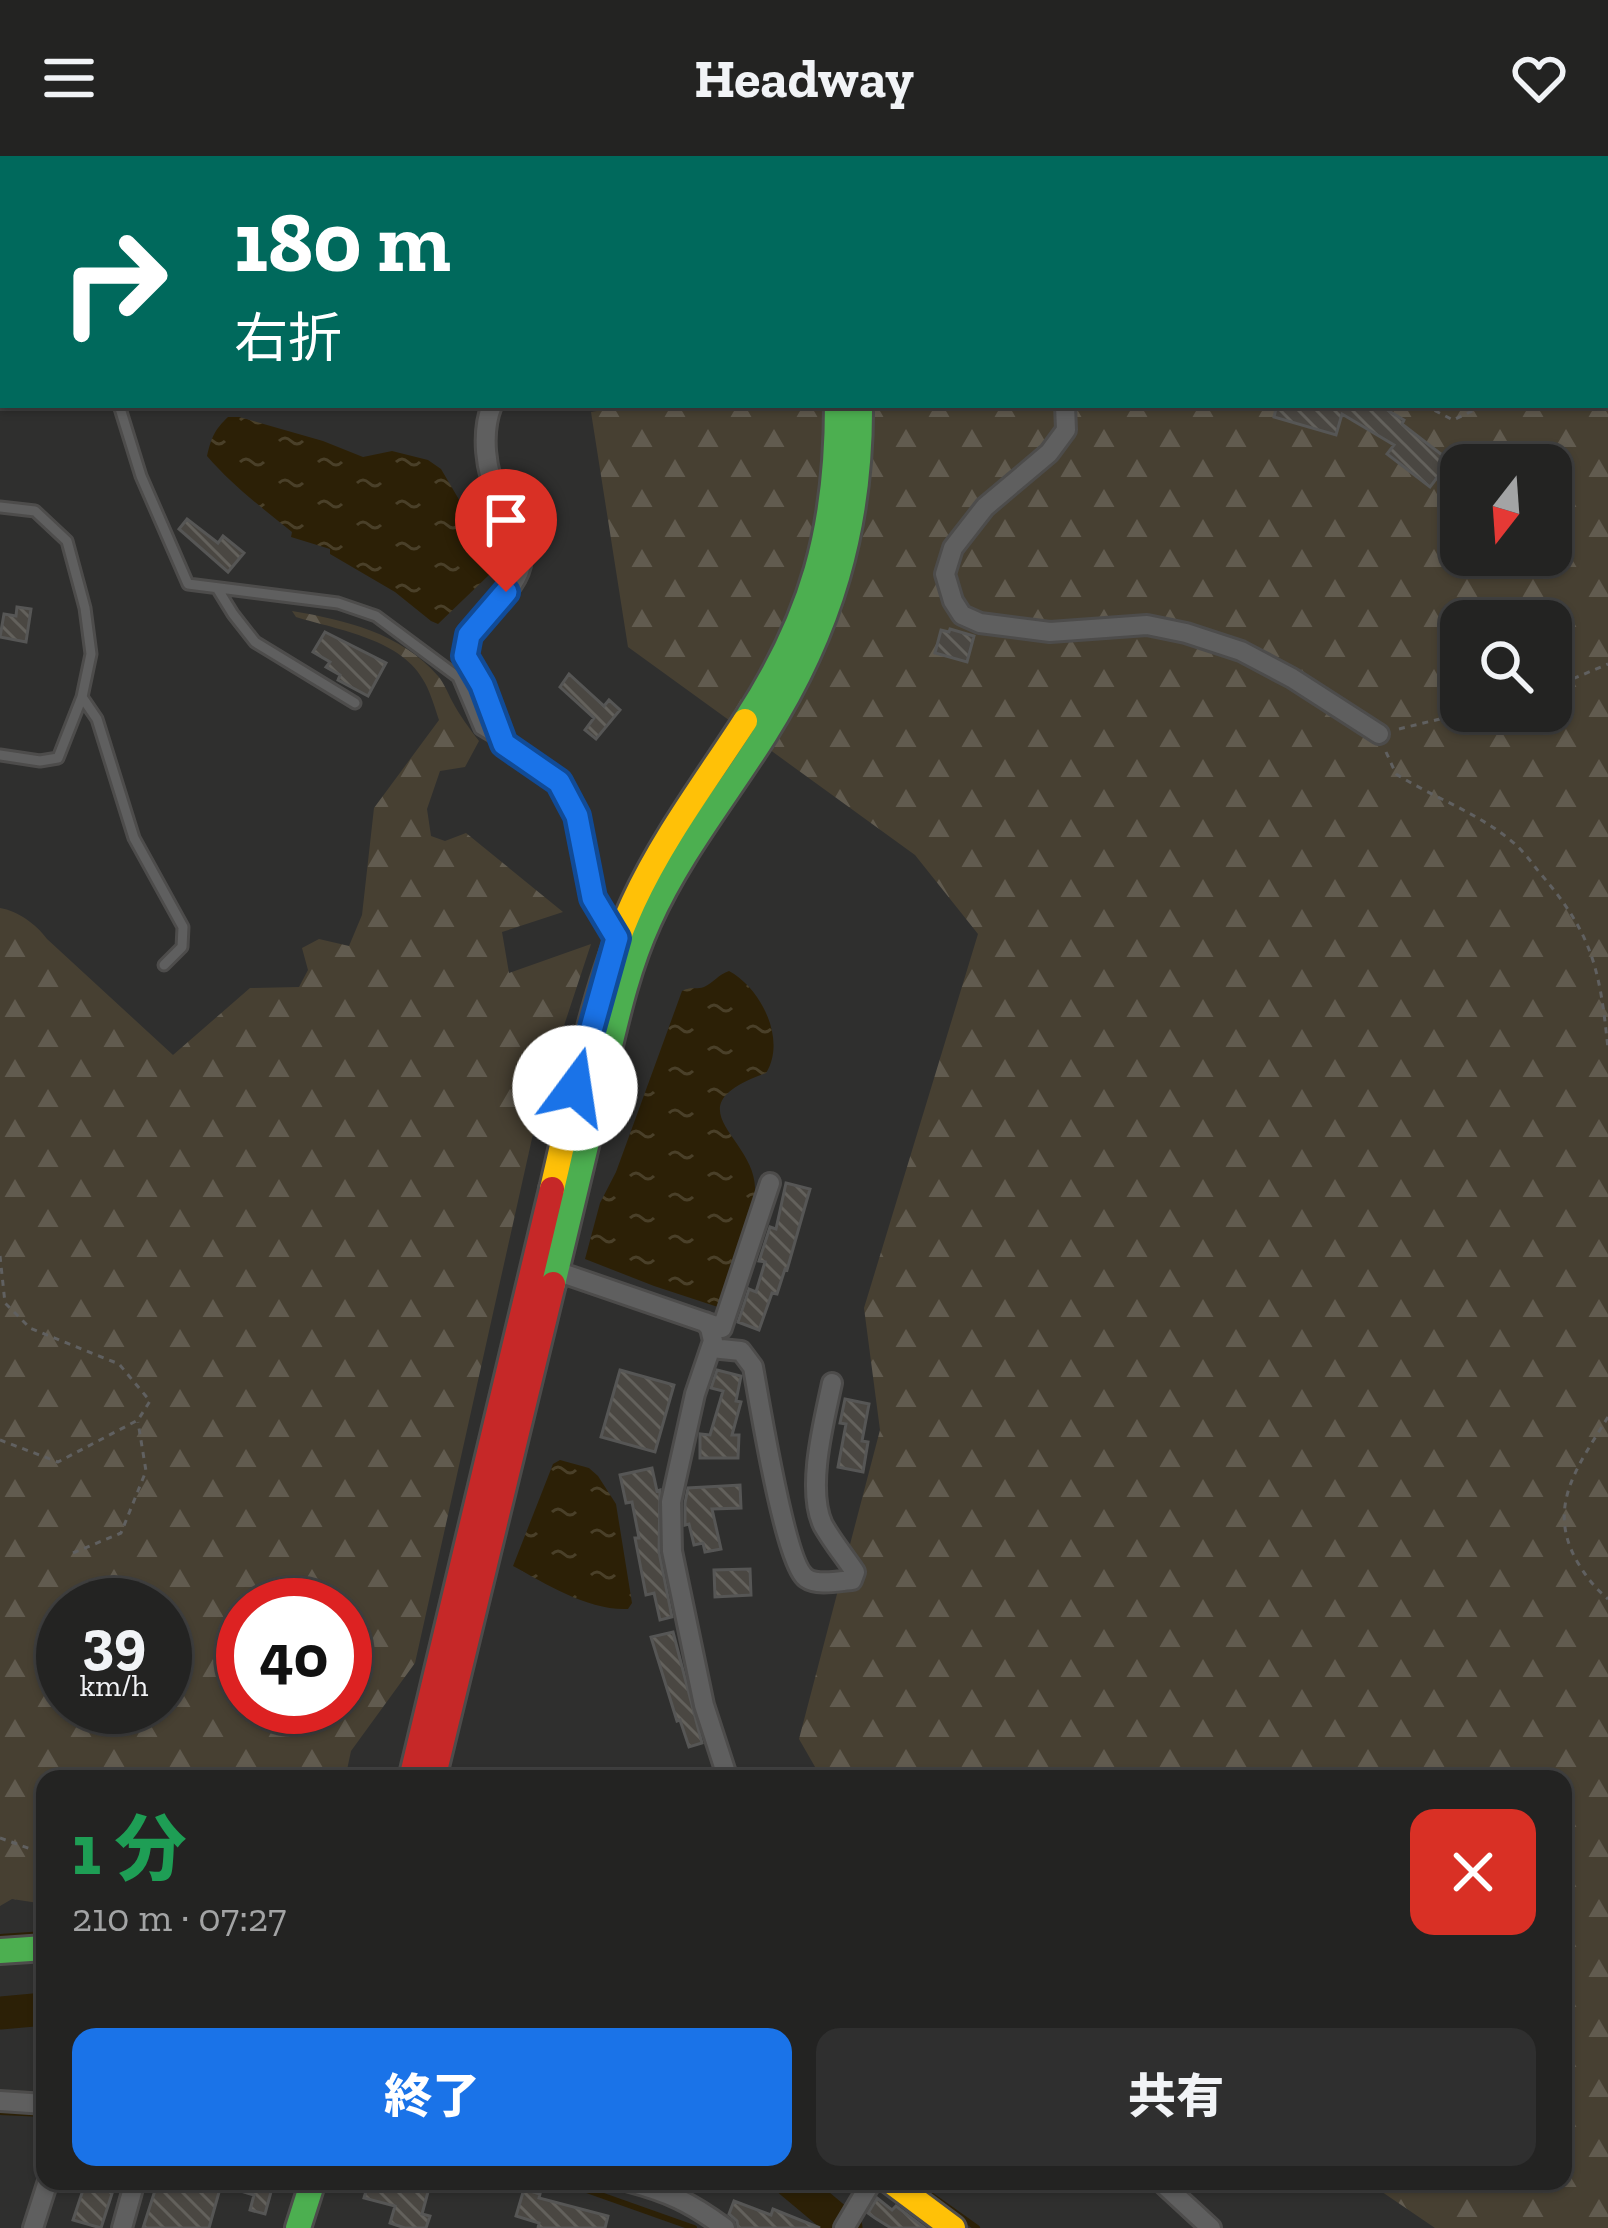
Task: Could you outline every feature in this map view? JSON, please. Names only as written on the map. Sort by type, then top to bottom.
[{"type":"street","points":[[491,408],[485,452],[495,491],[520,535],[522,563],[506,592],[469,635],[465,656],[482,685],[504,744],[559,782],[577,816],[593,898],[627,942]]},
{"type":"street","points":[[413,1770],[575,1088],[662,846],[744,725],[782,662],[804,613],[833,505],[837,408]]},
{"type":"street","points":[[435,1770],[622,998],[627,942],[766,733],[824,621],[854,510],[860,408]]},
{"type":"street","points":[[1065,408],[1066,430],[1049,453],[985,507],[953,548],[945,574],[952,601],[962,615],[980,623],[1049,632],[1148,625],[1186,633],[1241,651],[1379,734]]},
{"type":"street","points":[[556,1270],[722,1328],[770,1183]]},
{"type":"street","points":[[705,1322],[712,1334],[711,1348],[695,1394],[671,1502],[672,1551],[704,1706],[725,1770]]},
{"type":"street","points":[[711,1348],[741,1351],[753,1367],[780,1504],[800,1574],[808,1581],[852,1580],[855,1572],[824,1527],[818,1509],[818,1443],[832,1383]]},
{"type":"street","points":[[0,1951],[36,1949]]},
{"type":"street","points":[[0,2102],[36,2104]]},
{"type":"street","points":[[33,2228],[45,2190]]},
{"type":"street","points":[[122,2228],[133,2190]]},
{"type":"street","points":[[298,2228],[310,2190]]},
{"type":"street","points":[[314,2228],[327,2190]]},
{"type":"street","points":[[660,2190],[690,2202],[725,2228]]},
{"type":"street","points":[[849,2219],[867,2190]]},
{"type":"street","points":[[902,2190],[953,2228]]},
{"type":"street","points":[[1170,2190],[1211,2228]]},
{"type":"lane","points":[[120,408],[142,476],[188,584],[338,603],[376,616],[458,677],[480,729],[504,744]]},
{"type":"lane","points":[[0,508],[34,511],[67,541],[86,608],[91,654],[82,697],[58,758],[40,761],[0,755]]},
{"type":"lane","points":[[217,588],[255,642],[355,703]]},
{"type":"lane","points":[[82,697],[97,718],[134,838],[184,927],[182,947],[164,965]]},
{"type":"path","points":[[1430,408],[1454,420],[1479,408]]},
{"type":"path","points":[[1572,679],[1608,664]]},
{"type":"path","points":[[1440,719],[1379,734],[1396,775],[1513,842],[1558,894],[1590,946],[1601,984],[1608,1049]]},
{"type":"path","points":[[0,1256],[4,1303],[30,1328],[118,1364],[150,1401],[138,1420],[58,1462],[0,1440]]},
{"type":"path","points":[[1608,1417],[1574,1473],[1564,1506],[1564,1533],[1593,1587],[1608,1599]]},
{"type":"path","points":[[73,1552],[121,1532],[146,1471],[138,1420]]},
{"type":"path","points":[[0,1838],[36,1852]]},
{"type":"green space","points":[[614,408],[1608,408],[1608,2228],[1435,2228],[1379,2190],[1572,2190],[1572,1770],[817,1770],[799,1739],[880,1430],[864,1308],[978,934],[915,855],[628,647],[591,412]]},
{"type":"green space","points":[[292,611],[352,624],[407,649],[440,679],[479,741],[465,767],[440,771],[427,809],[431,836],[445,841],[466,833],[563,912],[502,932],[509,973],[591,944],[543,1089],[415,1663],[372,1722],[372,1578],[216,1578],[216,1734],[363,1734],[351,1751],[347,1770],[36,1770],[36,1903],[12,1899],[0,1906],[0,908],[32,923],[173,1055],[250,988],[299,987],[308,970],[302,948],[319,939],[349,946],[362,915],[374,808],[439,720],[415,668],[386,646],[296,617]]},
{"type":"water","points":[[228,417],[323,441],[363,457],[392,451],[428,460],[441,469],[487,547],[490,574],[438,624],[431,621],[395,592],[330,554],[330,549],[291,537],[292,532],[227,477],[207,456],[214,434]]},
{"type":"water","points":[[729,971],[760,1002],[774,1046],[766,1073],[737,1086],[723,1099],[720,1111],[752,1171],[755,1190],[747,1235],[721,1308],[585,1259],[600,1203],[616,1172],[682,991],[704,987]]},
{"type":"water","points":[[560,1460],[589,1468],[616,1504],[632,1603],[628,1609],[583,1601],[513,1566],[553,1464]]},
{"type":"building","points":[[1276,408],[1384,408],[1440,453],[1440,474],[1430,487],[1387,454],[1394,445],[1342,414],[1336,435],[1274,417]]},
{"type":"building","points":[[187,519],[218,543],[223,536],[244,553],[228,572],[179,529]]},
{"type":"building","points":[[17,607],[31,609],[26,642],[0,637],[4,614],[16,616]]},
{"type":"building","points":[[941,630],[974,636],[967,662],[935,653]]},
{"type":"building","points":[[325,632],[386,663],[368,696],[338,680],[340,675],[326,667],[330,662],[313,652]]},
{"type":"building","points":[[569,674],[604,706],[609,700],[620,710],[596,739],[585,730],[594,718],[560,687]]},
{"type":"building","points":[[786,1183],[810,1189],[787,1270],[777,1294],[772,1293],[759,1330],[738,1322],[749,1289],[756,1292],[765,1262],[759,1261],[770,1227],[776,1229]]},
{"type":"building","points":[[620,1370],[674,1385],[655,1452],[601,1437]]},
{"type":"building","points":[[717,1370],[741,1376],[736,1401],[741,1402],[732,1435],[739,1435],[738,1458],[700,1458],[700,1434],[710,1435],[723,1391],[711,1388]]},
{"type":"building","points":[[845,1399],[869,1404],[862,1441],[868,1442],[863,1472],[838,1467]]},
{"type":"building","points":[[652,1468],[660,1490],[659,1552],[672,1617],[660,1620],[654,1593],[646,1595],[632,1502],[626,1503],[620,1475]]},
{"type":"building","points":[[740,1485],[741,1508],[712,1509],[721,1549],[705,1552],[703,1543],[694,1545],[689,1524],[685,1525],[688,1488]]},
{"type":"building","points":[[750,1569],[751,1595],[715,1597],[714,1570]]},
{"type":"building","points":[[673,1632],[702,1743],[689,1747],[651,1637]]},
{"type":"building","points":[[83,2190],[113,2190],[101,2228],[73,2220]]},
{"type":"building","points":[[155,2190],[220,2190],[209,2228],[143,2228]]},
{"type":"building","points":[[238,2190],[272,2190],[265,2214],[250,2210],[254,2195]]},
{"type":"building","points":[[366,2190],[429,2190],[422,2214],[430,2216],[426,2228],[390,2223],[395,2206],[364,2198]]},
{"type":"building","points":[[527,2190],[540,2194],[539,2198],[608,2216],[605,2228],[538,2228],[539,2223],[516,2216]]},
{"type":"building","points":[[877,2198],[925,2228],[891,2228],[875,2218],[868,2213]]},
{"type":"building","points":[[734,2201],[771,2215],[773,2209],[820,2228],[738,2228],[729,2214]]},
{"type":"waterway","points":[[0,1937],[36,1935]]},
{"type":"waterway","points":[[0,2013],[36,2010]]},
{"type":"waterway","points":[[0,2112],[36,2114]]},
{"type":"waterway","points":[[587,2190],[694,2228]]},
{"type":"waterway","points":[[801,2190],[846,2228]]},
{"type":"waterway","points":[[924,2190],[977,2228]]},
{"type":"traffic: fast","points":[[745,721],[788,645],[816,571],[832,492],[837,408]]},
{"type":"traffic: fast","points":[[553,1284],[617,1018],[641,940],[674,872],[788,695],[824,617],[848,536],[860,408]]},
{"type":"traffic: fast","points":[[0,1951],[36,1949]]},
{"type":"traffic: fast","points":[[298,2228],[310,2190]]},
{"type":"traffic: slow","points":[[552,1189],[606,972],[633,903],[686,810],[745,721]]},
{"type":"traffic: slow","points":[[902,2190],[953,2228]]},
{"type":"traffic: jam","points":[[413,1770],[552,1189]]},
{"type":"traffic: jam","points":[[435,1770],[553,1284]]},
{"type":"route","points":[[506,592],[469,635],[465,656],[482,685],[504,744],[559,782],[577,816],[593,898],[617,938],[575,1088]]}]
